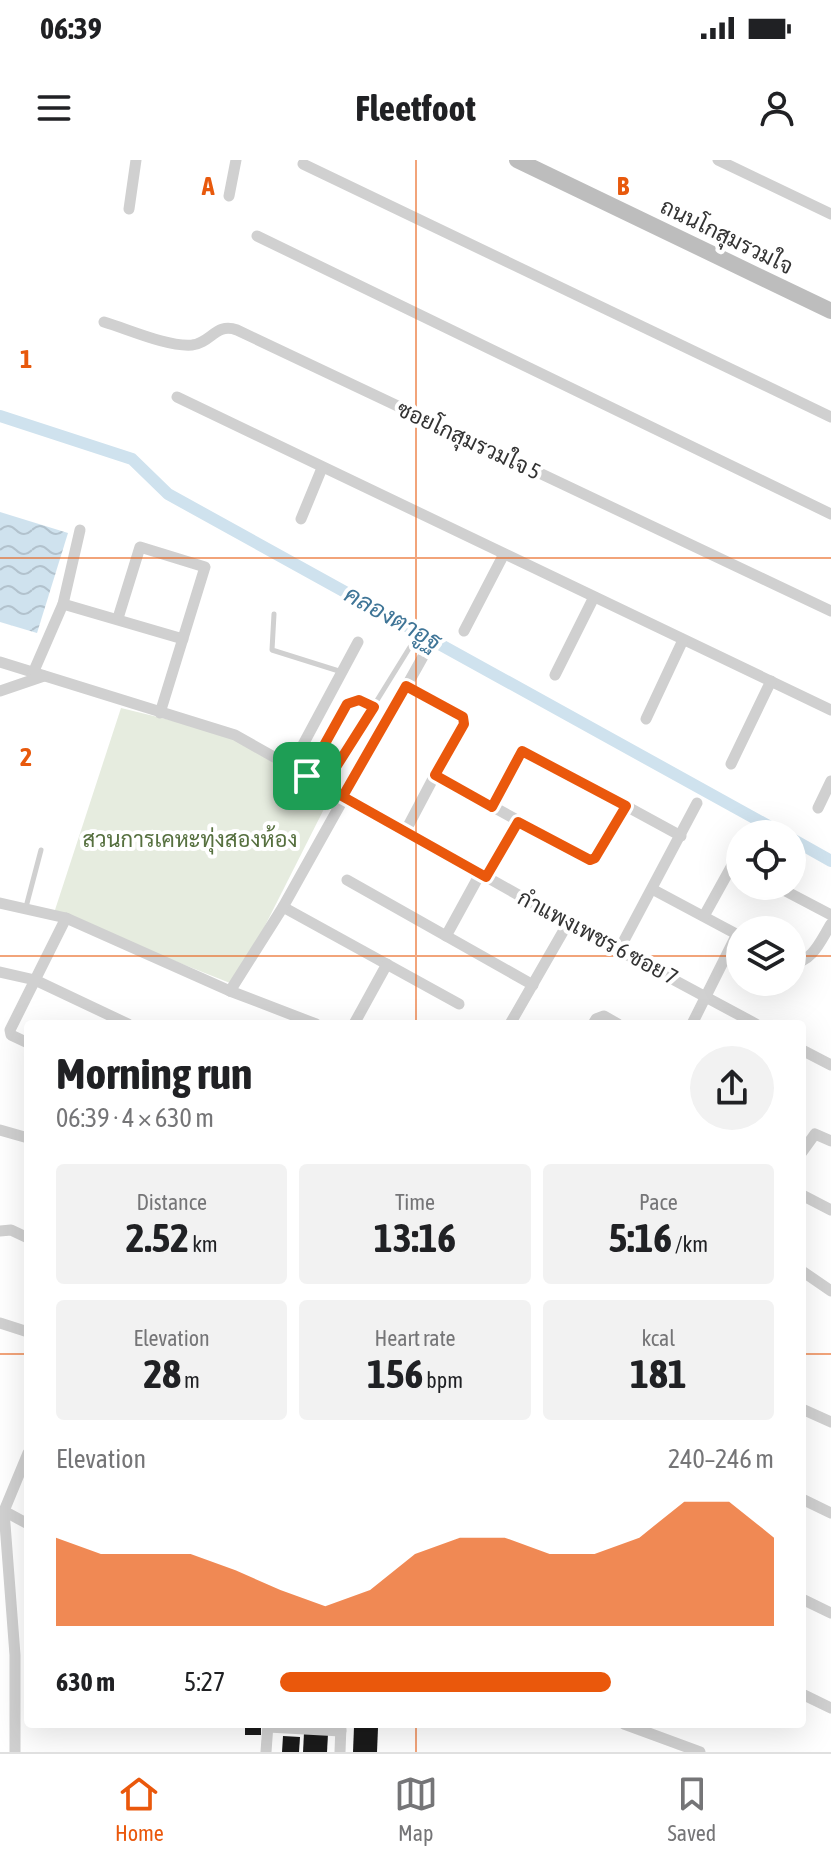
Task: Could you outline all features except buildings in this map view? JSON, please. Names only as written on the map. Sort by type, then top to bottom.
[{"type":"street","points":[[129,209],[136,160]]},
{"type":"street","points":[[229,196],[236,160]]},
{"type":"street","name":"ถนนโกสุมรวมใจ","points":[[517,160],[831,311]]},
{"type":"street","points":[[718,160],[831,214]]},
{"type":"street","points":[[303,164],[831,417]]},
{"type":"street","points":[[257,236],[831,514]]},
{"type":"street","name":"ซอยโกสุมรวมใจ 5","points":[[104,322],[187,346],[208,340],[220,328],[237,330],[831,611]]},
{"type":"street","points":[[177,397],[831,710]]},
{"type":"street","points":[[301,519],[322,468]]},
{"type":"street","points":[[0,691],[38,675],[63,604],[80,530]]},
{"type":"street","points":[[118,618],[140,547],[204,565],[160,713]]},
{"type":"street","points":[[464,631],[504,554]]},
{"type":"street","points":[[555,675],[594,597]]},
{"type":"street","points":[[63,604],[183,639]]},
{"type":"street","points":[[646,719],[683,640]]},
{"type":"street","points":[[291,767],[358,642]]},
{"type":"street","points":[[230,991],[283,907],[425,653]]},
{"type":"street","name":"กำแพงเพชร 6 ซอย 7","points":[[0,662],[235,735],[568,923],[620,948],[749,1020]]},
{"type":"street","points":[[731,764],[771,681]]},
{"type":"street","points":[[406,686],[464,720],[406,830]]},
{"type":"street","points":[[492,807],[522,751],[681,836]]},
{"type":"street","points":[[435,775],[590,860],[595,858],[626,806]]},
{"type":"street","points":[[818,808],[831,781]]},
{"type":"street","points":[[620,948],[697,803]]},
{"type":"street","points":[[446,936],[518,822]]},
{"type":"street","points":[[347,880],[533,985]]},
{"type":"street","points":[[704,916],[726,882]]},
{"type":"street","points":[[652,889],[726,928]]},
{"type":"street","points":[[803,900],[831,915]]},
{"type":"street","points":[[0,903],[66,918],[300,1020]]},
{"type":"street","points":[[283,907],[459,1004]]},
{"type":"street","points":[[24,1041],[11,1035],[10,1030],[66,918]]},
{"type":"street","points":[[512,1020],[568,923]]},
{"type":"street","points":[[806,960],[831,924]]},
{"type":"street","points":[[694,1020],[726,959]]},
{"type":"street","points":[[356,1020],[387,964]]},
{"type":"street","points":[[0,972],[35,980],[120,1020]]},
{"type":"street","points":[[806,1055],[831,1065]]},
{"type":"street","points":[[0,1130],[24,1137]]},
{"type":"street","points":[[806,1146],[815,1134],[831,1141]]},
{"type":"street","points":[[806,1197],[831,1210]]},
{"type":"street","points":[[0,1231],[11,1230],[24,1236]]},
{"type":"street","points":[[806,1274],[831,1291]]},
{"type":"street","points":[[0,1323],[24,1331]]},
{"type":"street","points":[[806,1411],[831,1422]]},
{"type":"street","points":[[15,1752],[15,1655],[4,1511],[24,1463]]},
{"type":"street","points":[[806,1501],[831,1513]]},
{"type":"street","points":[[4,1511],[24,1522]]},
{"type":"street","points":[[806,1601],[831,1613]]},
{"type":"street","points":[[806,1696],[831,1708]]},
{"type":"street","points":[[266,1752],[268,1728]]},
{"type":"street","points":[[340,1752],[341,1728]]},
{"type":"street","points":[[635,1728],[700,1752]]},
{"type":"lane","points":[[274,614],[272,650],[342,672]]},
{"type":"lane","points":[[324,786],[410,647]]},
{"type":"lane","points":[[307,776],[347,704],[359,700],[374,707]]},
{"type":"lane","points":[[26,910],[41,850]]},
{"type":"green space","name":"สวนการเคหะทุ่งสองห้อง","points":[[121,708],[235,736],[328,801],[235,985],[54,913]]},
{"type":"water","points":[[0,512],[68,533],[37,633],[0,622]]},
{"type":"waterway","name":"คลองตาอูฐ","points":[[0,416],[132,459],[168,494],[758,820]]},
{"type":"waterway","name":"คลองตาอูฐ","points":[[806,847],[831,861]]},
{"type":"route","points":[[307,776],[324,786],[343,796],[406,686],[463,717],[464,724],[435,775],[492,807],[522,751],[626,806],[595,858],[590,860],[518,822],[486,877],[324,786],[374,707],[359,700],[347,704],[307,776]]}]
